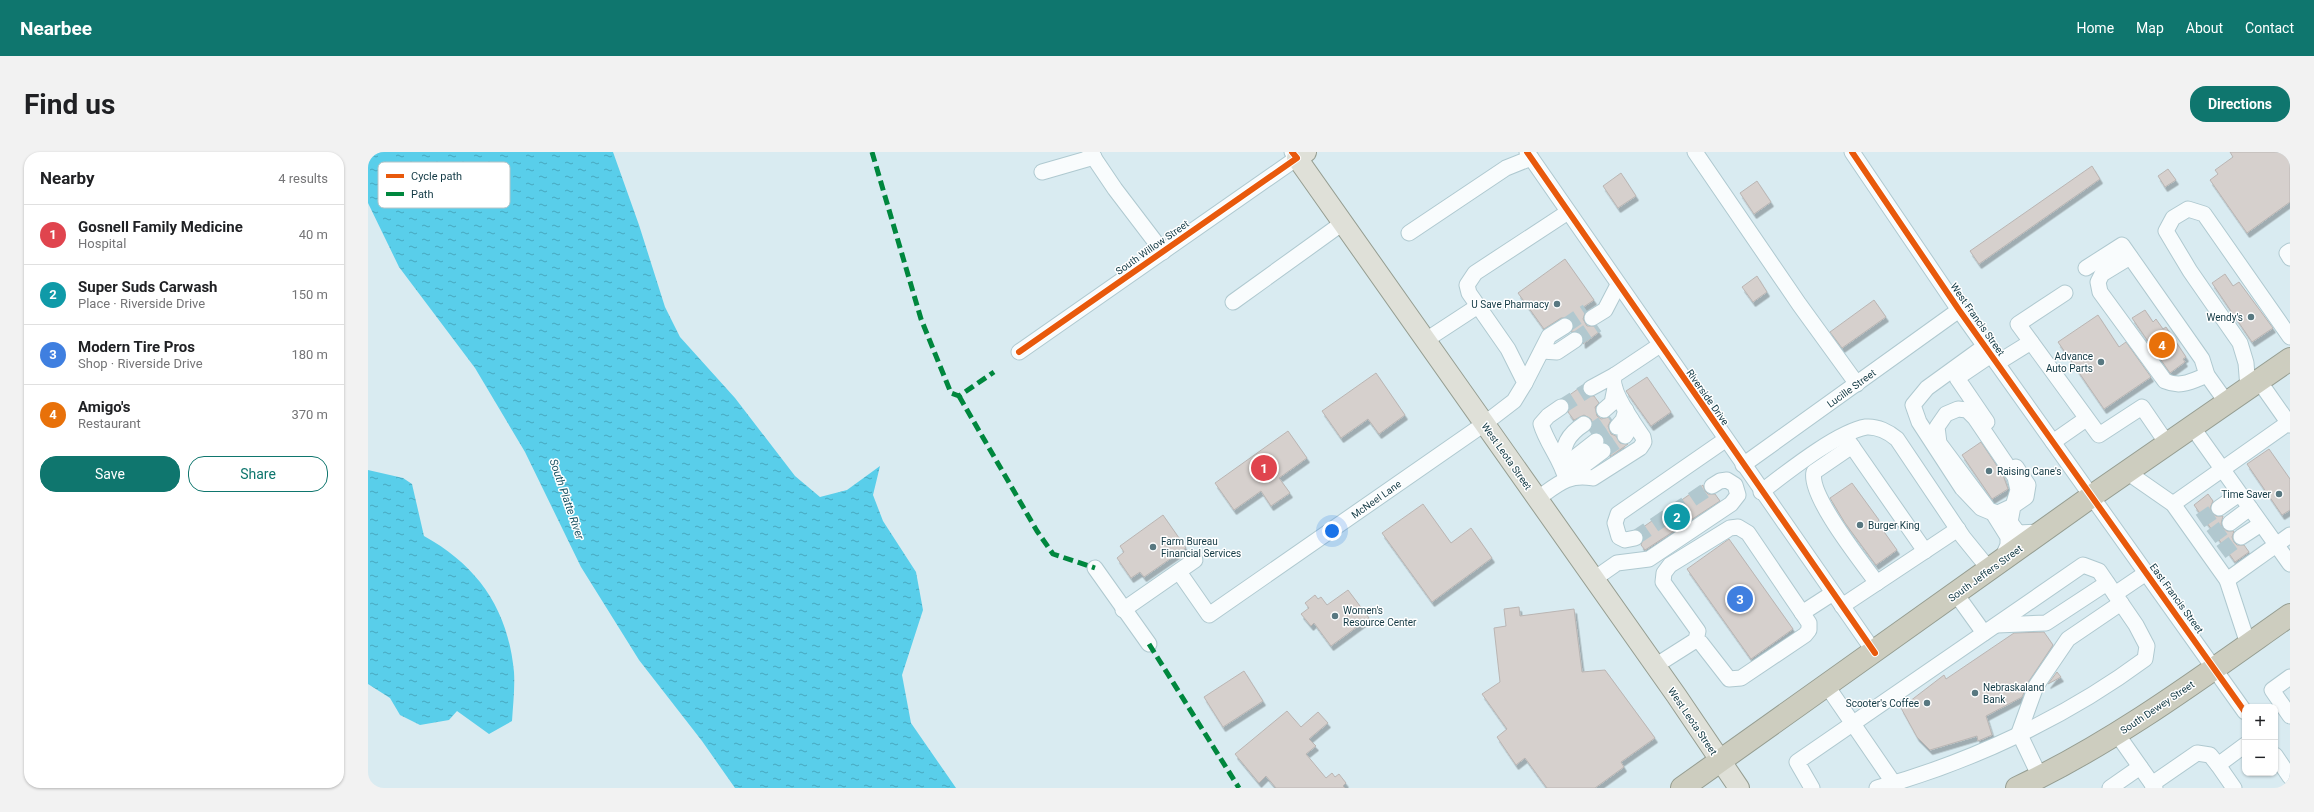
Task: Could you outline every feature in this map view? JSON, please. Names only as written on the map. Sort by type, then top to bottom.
[{"type":"highway","name":"South Jeffers Street","points":[[1682,788],[1875,653],[2092,496],[2193,428],[2290,359]]},
{"type":"highway","name":"South Dewey Street","points":[[2018,788],[2117,734],[2290,615]]},
{"type":"main road","name":"West Leota Street","points":[[1298,154],[1484,424],[1655,666],[1739,788]]},
{"type":"street","points":[[1695,152],[1799,304],[1857,384]]},
{"type":"street","name":"West Francis Street","points":[[1852,152],[1959,310],[2092,496]]},
{"type":"street","name":"South Willow Street","points":[[1019,352],[1163,252],[1298,154]]},
{"type":"street","points":[[1042,172],[1092,155],[1114,189],[1163,252]]},
{"type":"street","points":[[1409,233],[1506,168],[1529,155]]},
{"type":"street","name":"Riverside Drive","points":[[1529,155],[1761,492],[1875,653]]},
{"type":"street","points":[[2172,504],[2221,468],[2289,424],[2253,385],[2240,343],[2190,271],[2166,231],[2173,218],[2188,209],[2204,214],[2290,337]]},
{"type":"street","points":[[1525,383],[1508,349],[1469,293],[1467,285],[1476,273],[1568,212]]},
{"type":"street","points":[[1233,302],[1344,222]]},
{"type":"street","points":[[2086,268],[2122,245],[2202,359],[2207,375],[2227,404]]},
{"type":"street","points":[[2290,251],[2287,253],[2290,258]]},
{"type":"street","points":[[2130,257],[2102,274],[2098,282],[2100,292],[2165,381],[2174,385],[2186,384],[2207,375]]},
{"type":"street","points":[[1618,285],[1605,310],[1592,318],[1618,285]]},
{"type":"street","points":[[2065,293],[2018,324],[2099,435],[2142,408],[2168,445]]},
{"type":"street","points":[[1426,340],[1478,306]]},
{"type":"street","name":"Lucille Street","points":[[1735,485],[1746,470],[1857,384],[1959,310]]},
{"type":"street","name":"McNeel Lane","points":[[1179,572],[1209,615],[1484,424],[1514,401],[1550,336],[1570,333]]},
{"type":"street","points":[[1951,376],[2028,485],[2026,497],[2013,506],[1998,513],[1993,513],[1981,508],[1962,488],[1919,422],[1913,405],[1927,388],[1991,355],[2031,342]]},
{"type":"street","points":[[1621,398],[1630,428],[1614,423],[1621,398],[1660,345]]},
{"type":"street","points":[[1564,472],[1593,478],[1640,448],[1644,442],[1643,437],[1621,398],[1591,388]]},
{"type":"street","points":[[1562,407],[1548,416],[1541,424],[1545,437],[1564,472]]},
{"type":"street","points":[[1876,583],[1821,502],[1812,479],[1814,472],[1867,427],[1888,431],[1897,439],[1958,529],[1995,565],[2008,545],[2008,537],[1993,513],[1939,443],[1938,427],[1946,414],[1958,409],[1967,410],[1975,418],[2015,477],[2018,490],[2010,522],[2018,533],[2042,532]]},
{"type":"street","points":[[2053,442],[2086,419]]},
{"type":"street","points":[[2193,428],[2290,564]]},
{"type":"street","points":[[1537,499],[1564,472],[1573,459],[1593,437],[1576,429],[1563,447],[1564,472]]},
{"type":"street","points":[[1635,538],[1625,540],[1619,537],[1615,523],[1618,514],[1726,440]]},
{"type":"street","points":[[1761,492],[1810,456],[1849,441]]},
{"type":"street","points":[[1849,441],[1925,551]]},
{"type":"street","points":[[2127,472],[2172,504],[2195,524],[2216,555],[2227,580],[2248,644]]},
{"type":"street","points":[[1594,579],[1617,563],[1649,559],[1731,504],[1738,495],[1735,485],[1727,480],[1720,481],[1712,486]]},
{"type":"street","points":[[2219,508],[2239,494]]},
{"type":"street","name":"East Francis Street","points":[[2092,496],[2242,708]]},
{"type":"street","points":[[2230,523],[2250,508]]},
{"type":"street","points":[[2241,537],[2261,524]]},
{"type":"street","points":[[1655,666],[1696,640],[1698,630],[1663,582],[1664,573],[1670,565],[1730,528],[1738,527],[1748,533],[1810,623],[1809,630],[1805,635],[1741,678],[1734,680],[1729,680],[1701,643],[1696,640]]},
{"type":"street","points":[[1842,606],[1958,529]]},
{"type":"street","points":[[2227,580],[2290,535]]},
{"type":"street","points":[[1123,610],[1195,560]]},
{"type":"street","points":[[1812,788],[1797,762],[2083,565],[2099,571],[2136,625],[2147,646],[2145,659],[2108,686],[2019,733],[1955,763],[1896,786],[1877,788]]},
{"type":"street","points":[[1095,568],[1123,610],[1149,644]]},
{"type":"street","points":[[2040,777],[2019,733],[2036,686],[2068,639],[2115,594],[2146,573]]},
{"type":"street","points":[[1802,613],[1833,593]]},
{"type":"street","points":[[1956,594],[1984,633]]},
{"type":"street","points":[[1996,625],[2046,624],[2115,594]]},
{"type":"street","points":[[2290,677],[2272,690],[2290,716]]},
{"type":"street","points":[[1827,686],[1896,786]]},
{"type":"street","points":[[2117,734],[2154,786],[2197,753],[2210,755],[2234,788]]},
{"type":"street","points":[[2218,764],[2242,747]]},
{"type":"street","points":[[2278,759],[2289,775]]},
{"type":"street","points":[[2110,788],[2140,767]]},
{"type":"water","name":"South Platte River","points":[[368,152],[613,152],[639,225],[665,307],[680,337],[735,398],[795,476],[820,497],[847,490],[880,466],[873,495],[883,521],[916,572],[923,610],[902,675],[911,723],[956,788],[735,788],[702,741],[639,660],[581,567],[525,452],[475,368],[399,267],[368,203]]},
{"type":"water","points":[[368,470],[403,478],[412,484],[424,536],[460,561],[475,576],[497,609],[505,628],[511,649],[514,672],[514,696],[512,721],[489,734],[457,711],[449,720],[420,725],[400,715],[390,698],[368,684]]},
{"type":"building","points":[[2230,152],[2290,152],[2290,202],[2247,233],[2210,180],[2218,174],[2215,170],[2233,157]]},
{"type":"building","points":[[2092,166],[2100,179],[1979,264],[1970,251]]},
{"type":"building","points":[[2168,169],[2176,180],[2165,187],[2158,176]]},
{"type":"building","points":[[1621,173],[1636,196],[1618,208],[1603,186]]},
{"type":"building","points":[[1757,181],[1771,202],[1754,214],[1740,193]]},
{"type":"building","name":"U Save Pharmacy","points":[[1565,259],[1594,300],[1582,308],[1585,313],[1583,319],[1587,326],[1595,326],[1599,332],[1583,344],[1582,335],[1579,332],[1571,332],[1574,325],[1569,318],[1561,318],[1544,329],[1518,293]]},
{"type":"building","name":"Wendy's","points":[[2225,274],[2233,286],[2239,282],[2273,328],[2252,342],[2212,283]]},
{"type":"building","points":[[1757,276],[1767,292],[1753,302],[1742,287]]},
{"type":"building","points":[[1874,300],[1886,317],[1842,348],[1830,332]]},
{"type":"building","points":[[2145,310],[2153,322],[2156,319],[2163,329],[2166,327],[2186,357],[2183,359],[2185,362],[2170,373],[2132,318]]},
{"type":"building","name":"Advance Auto Parts","points":[[2098,315],[2119,347],[2126,342],[2151,377],[2104,409],[2058,342]]},
{"type":"building","points":[[1376,373],[1405,415],[1379,434],[1368,419],[1341,438],[1322,411]]},
{"type":"building","points":[[1647,377],[1671,412],[1651,426],[1626,391]]},
{"type":"building","points":[[1582,386],[1586,395],[1594,396],[1599,403],[1595,407],[1597,416],[1601,419],[1609,417],[1611,420],[1608,426],[1611,434],[1616,436],[1620,443],[1628,444],[1610,457],[1612,450],[1610,445],[1605,442],[1603,436],[1599,433],[1593,433],[1590,430],[1593,424],[1591,419],[1584,415],[1574,420],[1568,412],[1570,406],[1564,399]]},
{"type":"building","points":[[1288,431],[1307,458],[1279,478],[1290,493],[1271,506],[1261,491],[1234,510],[1215,483]]},
{"type":"building","name":"Raising Cane's","points":[[1981,442],[2003,475],[2008,489],[1992,499],[1962,455]]},
{"type":"building","name":"Time Saver","points":[[2269,449],[2290,479],[2290,510],[2282,515],[2247,464]]},
{"type":"building","name":"Burger King","points":[[1852,483],[1879,520],[1877,522],[1897,550],[1876,565],[1845,523],[1830,498]]},
{"type":"building","points":[[1703,485],[1708,494],[1715,494],[1720,501],[1645,550],[1641,545],[1644,536],[1639,530]]},
{"type":"building","points":[[2208,494],[2213,501],[2210,508],[2212,513],[2216,516],[2223,516],[2221,524],[2223,528],[2227,531],[2234,531],[2232,537],[2234,542],[2237,545],[2244,545],[2249,552],[2235,562],[2194,505]]},
{"type":"building","points":[[1423,504],[1451,543],[1471,528],[1492,558],[1432,602],[1382,533]]},
{"type":"building","name":"Farm Bureau Financial Services","points":[[1163,515],[1186,548],[1144,577],[1140,572],[1131,578],[1117,558],[1124,552],[1120,546]]},
{"type":"building","points":[[1729,539],[1793,629],[1751,659],[1687,569]]},
{"type":"building","name":"Women's Resource Center","points":[[1348,590],[1369,618],[1331,646],[1314,623],[1311,626],[1301,614],[1309,608],[1305,603],[1315,595],[1318,599],[1321,597],[1327,605]]},
{"type":"building","points":[[1519,607],[1520,616],[1574,609],[1582,672],[1605,670],[1655,738],[1621,762],[1624,767],[1595,788],[1547,788],[1525,758],[1516,765],[1497,737],[1507,729],[1482,694],[1500,682],[1494,628],[1506,626],[1504,609]]},
{"type":"building","name":"Nebraskaland Bank","points":[[2044,632],[2053,645],[2029,681],[2022,697],[1986,716],[1992,735],[1978,741],[1977,736],[1930,750],[1917,737],[1901,708],[1944,675],[1946,679],[2014,633]]},
{"type":"building","points":[[1244,671],[1263,701],[1223,727],[1204,697]]},
{"type":"building","points":[[2057,672],[2061,677],[2048,684]]},
{"type":"building","points":[[1287,711],[1301,727],[1318,712],[1328,723],[1309,739],[1316,746],[1306,754],[1326,778],[1332,773],[1335,777],[1339,774],[1346,783],[1343,786],[1345,788],[1276,788],[1266,776],[1259,783],[1235,754]]},
{"type":"tunnel","points":[[1565,326],[1587,311]]},
{"type":"tunnel","points":[[1575,340],[1597,325]]},
{"type":"tunnel","points":[[1561,407],[1591,388]]},
{"type":"tunnel","points":[[1590,432],[1611,418]]},
{"type":"tunnel","points":[[1596,441],[1617,427]]},
{"type":"tunnel","points":[[1603,451],[1625,436]]},
{"type":"tunnel","points":[[1635,538],[1712,486]]},
{"type":"tunnel","points":[[2200,521],[2219,508]]},
{"type":"tunnel","points":[[2211,537],[2230,523]]},
{"type":"tunnel","points":[[2221,552],[2241,537]]},
{"type":"marked path","points":[[872,152],[921,319],[951,393],[959,396],[994,372]]},
{"type":"marked path","points":[[959,396],[1037,531],[1053,554],[1095,568]]},
{"type":"marked path","points":[[1149,644],[1239,788]]},
{"type":"cycle path","points":[[1019,352],[1297,158],[1292,152]]},
{"type":"cycle path","points":[[1527,152],[1875,653]]},
{"type":"cycle path","points":[[1852,152],[1959,310],[2242,708]]},
{"type":"place","name":"U Save Pharmacy","points":[[1557,304]]},
{"type":"place","name":"Wendy's","points":[[2251,317]]},
{"type":"place","name":"Amigo's","points":[[2162,345]]},
{"type":"place","name":"Advance Auto Parts","points":[[2101,362]]},
{"type":"place","name":"Gosnell Family Medicine","points":[[1264,468]]},
{"type":"place","name":"Raising Cane's","points":[[1989,471]]},
{"type":"place","name":"Time Saver","points":[[2279,494]]},
{"type":"place","name":"Super Suds Carwash","points":[[1677,517]]},
{"type":"place","name":"Burger King","points":[[1860,525]]},
{"type":"place","name":"Farm Bureau Financial Services","points":[[1153,547]]},
{"type":"place","name":"Modern Tire Pros","points":[[1740,599]]},
{"type":"place","name":"Women's Resource Center","points":[[1335,616]]},
{"type":"place","name":"Nebraskaland Bank","points":[[1975,693]]},
{"type":"place","name":"Scooter's Coffee","points":[[1927,703]]}]
